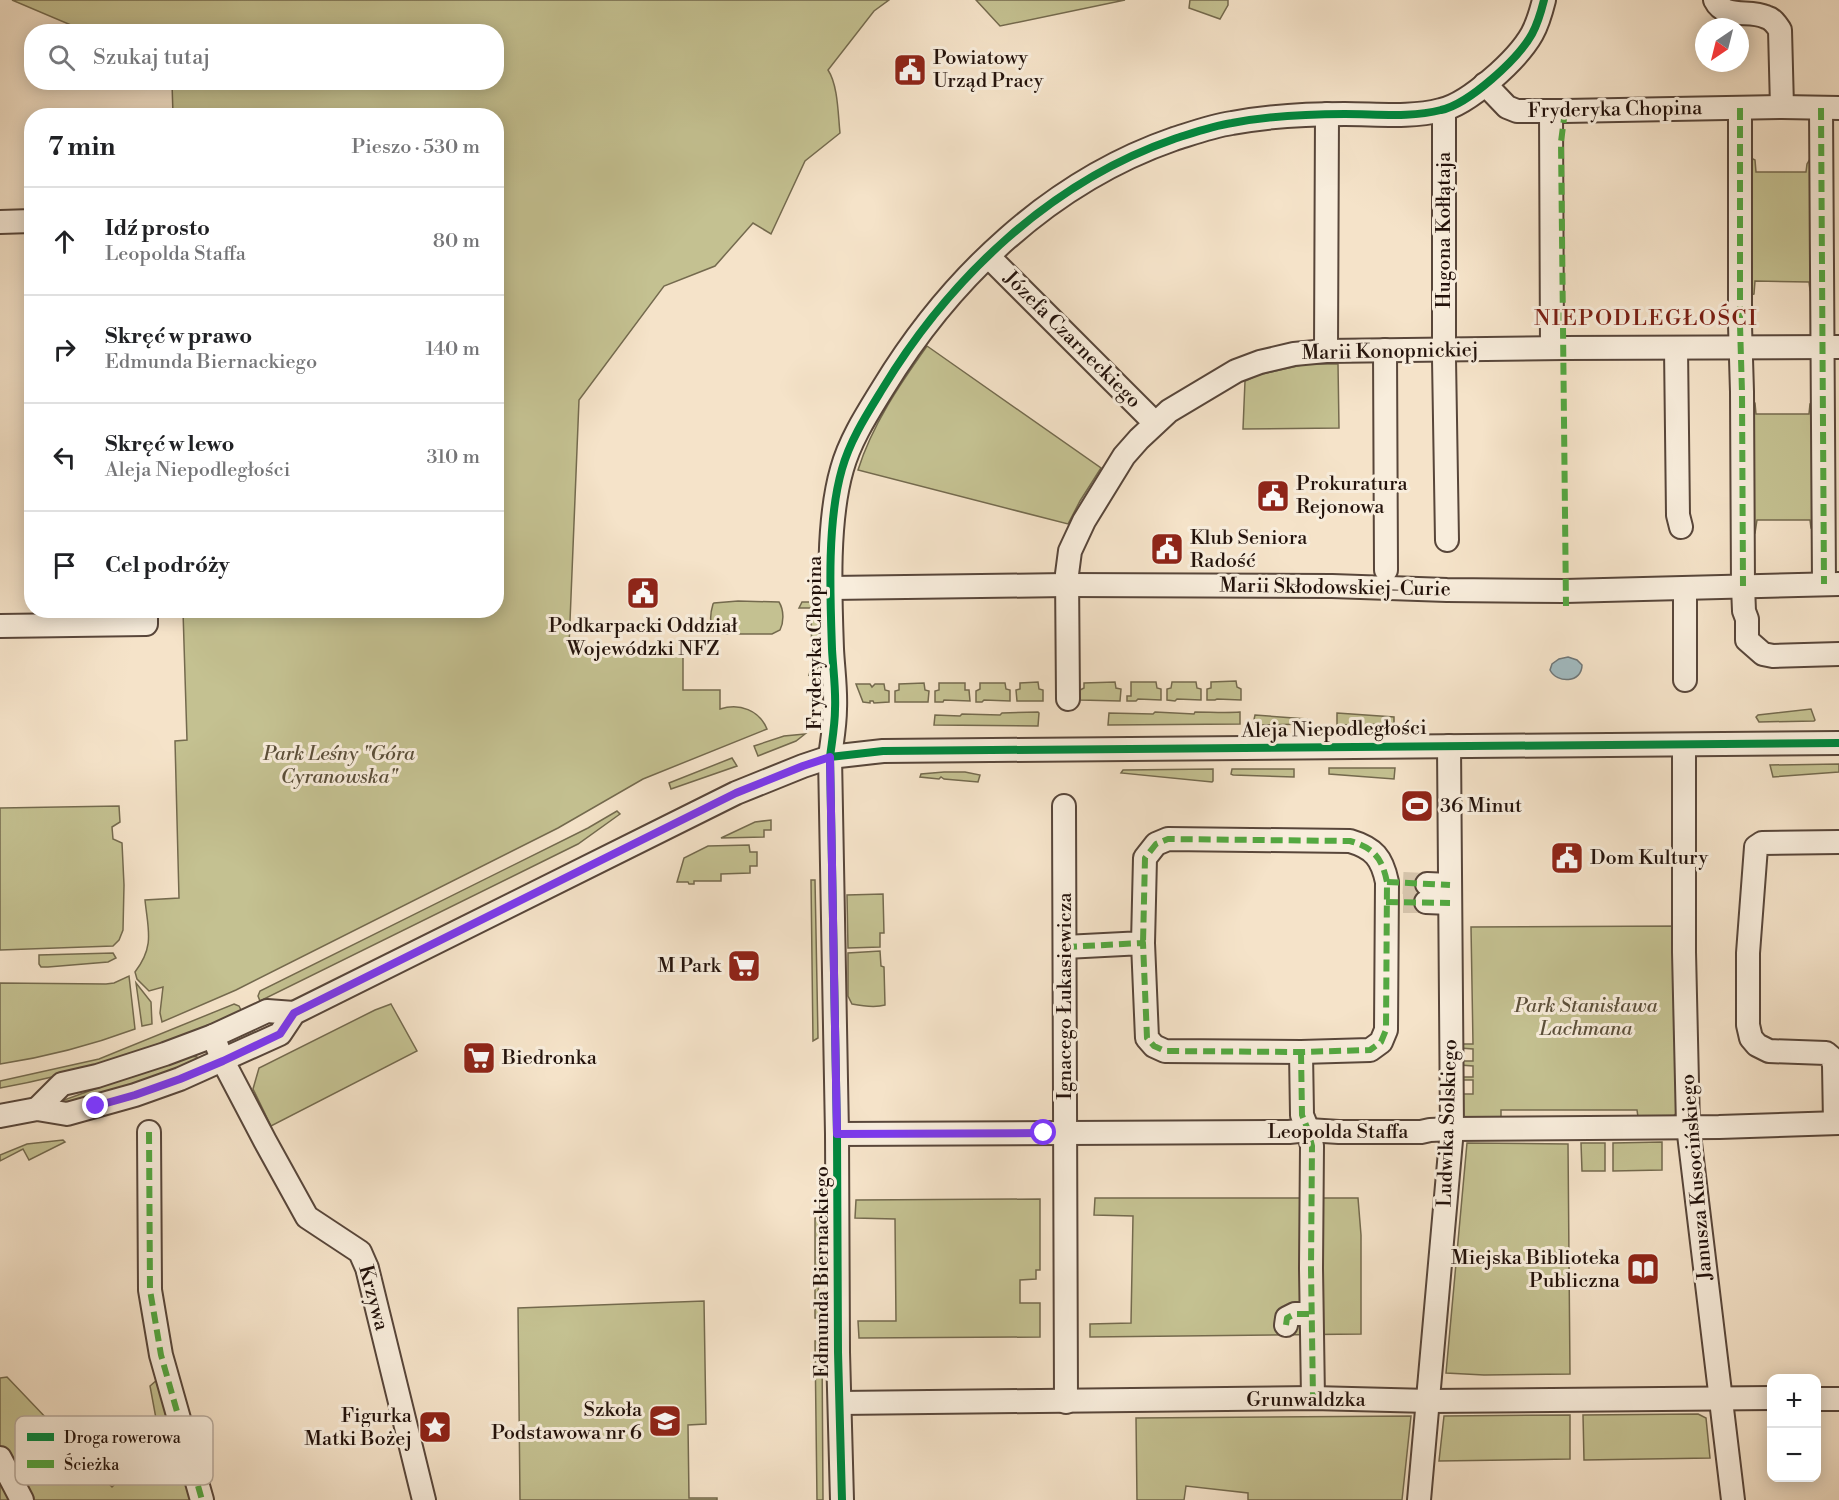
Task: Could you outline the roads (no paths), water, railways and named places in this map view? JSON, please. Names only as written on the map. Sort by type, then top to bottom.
[{"type":"street","points":[[1485,84],[1508,64],[1531,37],[1544,0]]},
{"type":"street","points":[[1715,0],[1718,6],[1726,12],[1765,16],[1780,30],[1782,107]]},
{"type":"street","name":"Fryderyka Chopina","points":[[830,757],[835,708],[832,649],[832,539],[842,468],[855,438],[898,363],[931,319],[960,285],[989,257],[1038,212],[1066,192],[1115,164],[1154,146],[1228,123],[1275,116],[1413,114],[1444,110],[1473,94],[1485,84],[1507,107],[1517,111],[1830,108]]},
{"type":"street","points":[[1740,108],[1743,586],[1747,640],[1764,654],[1773,656],[1839,654]]},
{"type":"street","points":[[1830,108],[1832,584]]},
{"type":"street","name":"Hugona Kołłątaja","points":[[1444,110],[1448,540]]},
{"type":"street","points":[[1551,111],[1552,348]]},
{"type":"street","points":[[1326,351],[1327,114]]},
{"type":"street","points":[[0,222],[24,221]]},
{"type":"street","name":"Józefa Czarneckiego","points":[[989,257],[1155,423]]},
{"type":"street","name":"Marii Konopnickiej","points":[[1068,699],[1066,585],[1068,563],[1077,534],[1124,456],[1155,423],[1169,411],[1236,371],[1260,362],[1294,354],[1326,351],[1831,347]]},
{"type":"street","points":[[1676,348],[1678,515],[1681,527]]},
{"type":"street","points":[[1386,350],[1386,570]]},
{"type":"street","name":"Marii Skłodowskiej-Curie","points":[[831,588],[1066,585],[1321,586],[1554,591],[1832,584]]},
{"type":"street","points":[[1685,589],[1685,680]]},
{"type":"street","points":[[0,626],[146,624],[146,618]]},
{"type":"street","name":"Aleja Niepodległości","points":[[0,1116],[37,1109],[67,1114],[84,1110],[171,1082],[223,1061],[280,1034],[294,1013],[736,793],[830,757],[883,751],[1839,743]]},
{"type":"street","name":"Janusza Kusocińskiego","points":[[1684,745],[1684,952],[1688,1126],[1733,1500]]},
{"type":"street","name":"Ludwika Solskiego","points":[[1419,1500],[1452,1129],[1449,746]]},
{"type":"street","name":"Edmunda Biernackiego","points":[[830,757],[842,1500]]},
{"type":"street","name":"Ignacego Łukasiewicza","points":[[1064,806],[1066,1402]]},
{"type":"street","points":[[1168,839],[1350,841],[1363,845],[1373,852],[1383,864],[1395,892],[1386,1030],[1381,1042],[1370,1050],[1165,1051],[1154,1046],[1147,1038],[1143,943],[1145,858],[1156,844],[1168,839]]},
{"type":"street","points":[[1837,1123],[1832,1058],[1823,1052],[1769,1051],[1756,1045],[1751,1038],[1748,1025],[1748,953],[1755,847],[1762,843],[1839,843]]},
{"type":"street","points":[[1426,893],[1450,894]]},
{"type":"street","points":[[1065,946],[1143,943]]},
{"type":"street","name":"Aleja Niepodległości","points":[[37,1109],[62,1084],[131,1065],[213,1036],[267,1011],[294,1013]]},
{"type":"street","name":"Krzywa","points":[[213,1036],[223,1061],[307,1217],[360,1252],[367,1268],[424,1500]]},
{"type":"street","points":[[1301,1052],[1302,1115],[1311,1146],[1313,1398]]},
{"type":"street","name":"Leopolda Staffa","points":[[837,1134],[1290,1132],[1308,1130],[1421,1132],[1452,1129],[1719,1127],[1837,1123]]},
{"type":"street","points":[[149,1132],[150,1290],[161,1355],[178,1416]]},
{"type":"street","points":[[1286,1325],[1287,1318],[1295,1314],[1311,1314]]},
{"type":"street","name":"Grunwaldzka","points":[[840,1403],[1313,1398],[1428,1401],[1767,1398]]},
{"type":"street","points":[[1821,1399],[1839,1399]]},
{"type":"street","points":[[0,1458],[22,1500]]},
{"type":"street","points":[[198,1485],[202,1500]]},
{"type":"water","points":[[1568,657],[1577,660],[1582,665],[1578,675],[1574,678],[1563,679],[1553,675],[1550,670],[1552,664]]},
{"type":"tunnel","points":[[1403,883],[1427,884]]},
{"type":"tunnel","points":[[1403,902],[1426,902]]},
{"type":"place","name":"Powiatowy Urząd Pracy","points":[[910,70]]},
{"type":"place","name":"Prokuratura Rejonowa","points":[[1273,496]]},
{"type":"place","name":"Klub Seniora Radość","points":[[1167,549]]},
{"type":"place","name":"Podkarpacki Oddział Wojewódzki NFZ","points":[[643,593]]},
{"type":"place","name":"36 Minut","points":[[1417,806]]},
{"type":"place","name":"Dom Kultury","points":[[1567,858]]},
{"type":"place","name":"M Park","points":[[744,966]]},
{"type":"place","name":"Biedronka","points":[[479,1058]]},
{"type":"place","name":"Miejska Biblioteka Publiczna","points":[[1643,1269]]},
{"type":"place","name":"Szkoła Podstawowa nr 6","points":[[665,1421]]},
{"type":"place","name":"Figurka Matki Bożej","points":[[435,1427]]},
{"type":"district","name":"NIEPODLEGŁOŚCI","points":[[1646,318]]},
{"type":"park label","name":"Park Leśny \"Góra Cyranowska\"","points":[[339,766]]},
{"type":"park label","name":"Park Stanisława Lachmana","points":[[1586,1018]]}]
